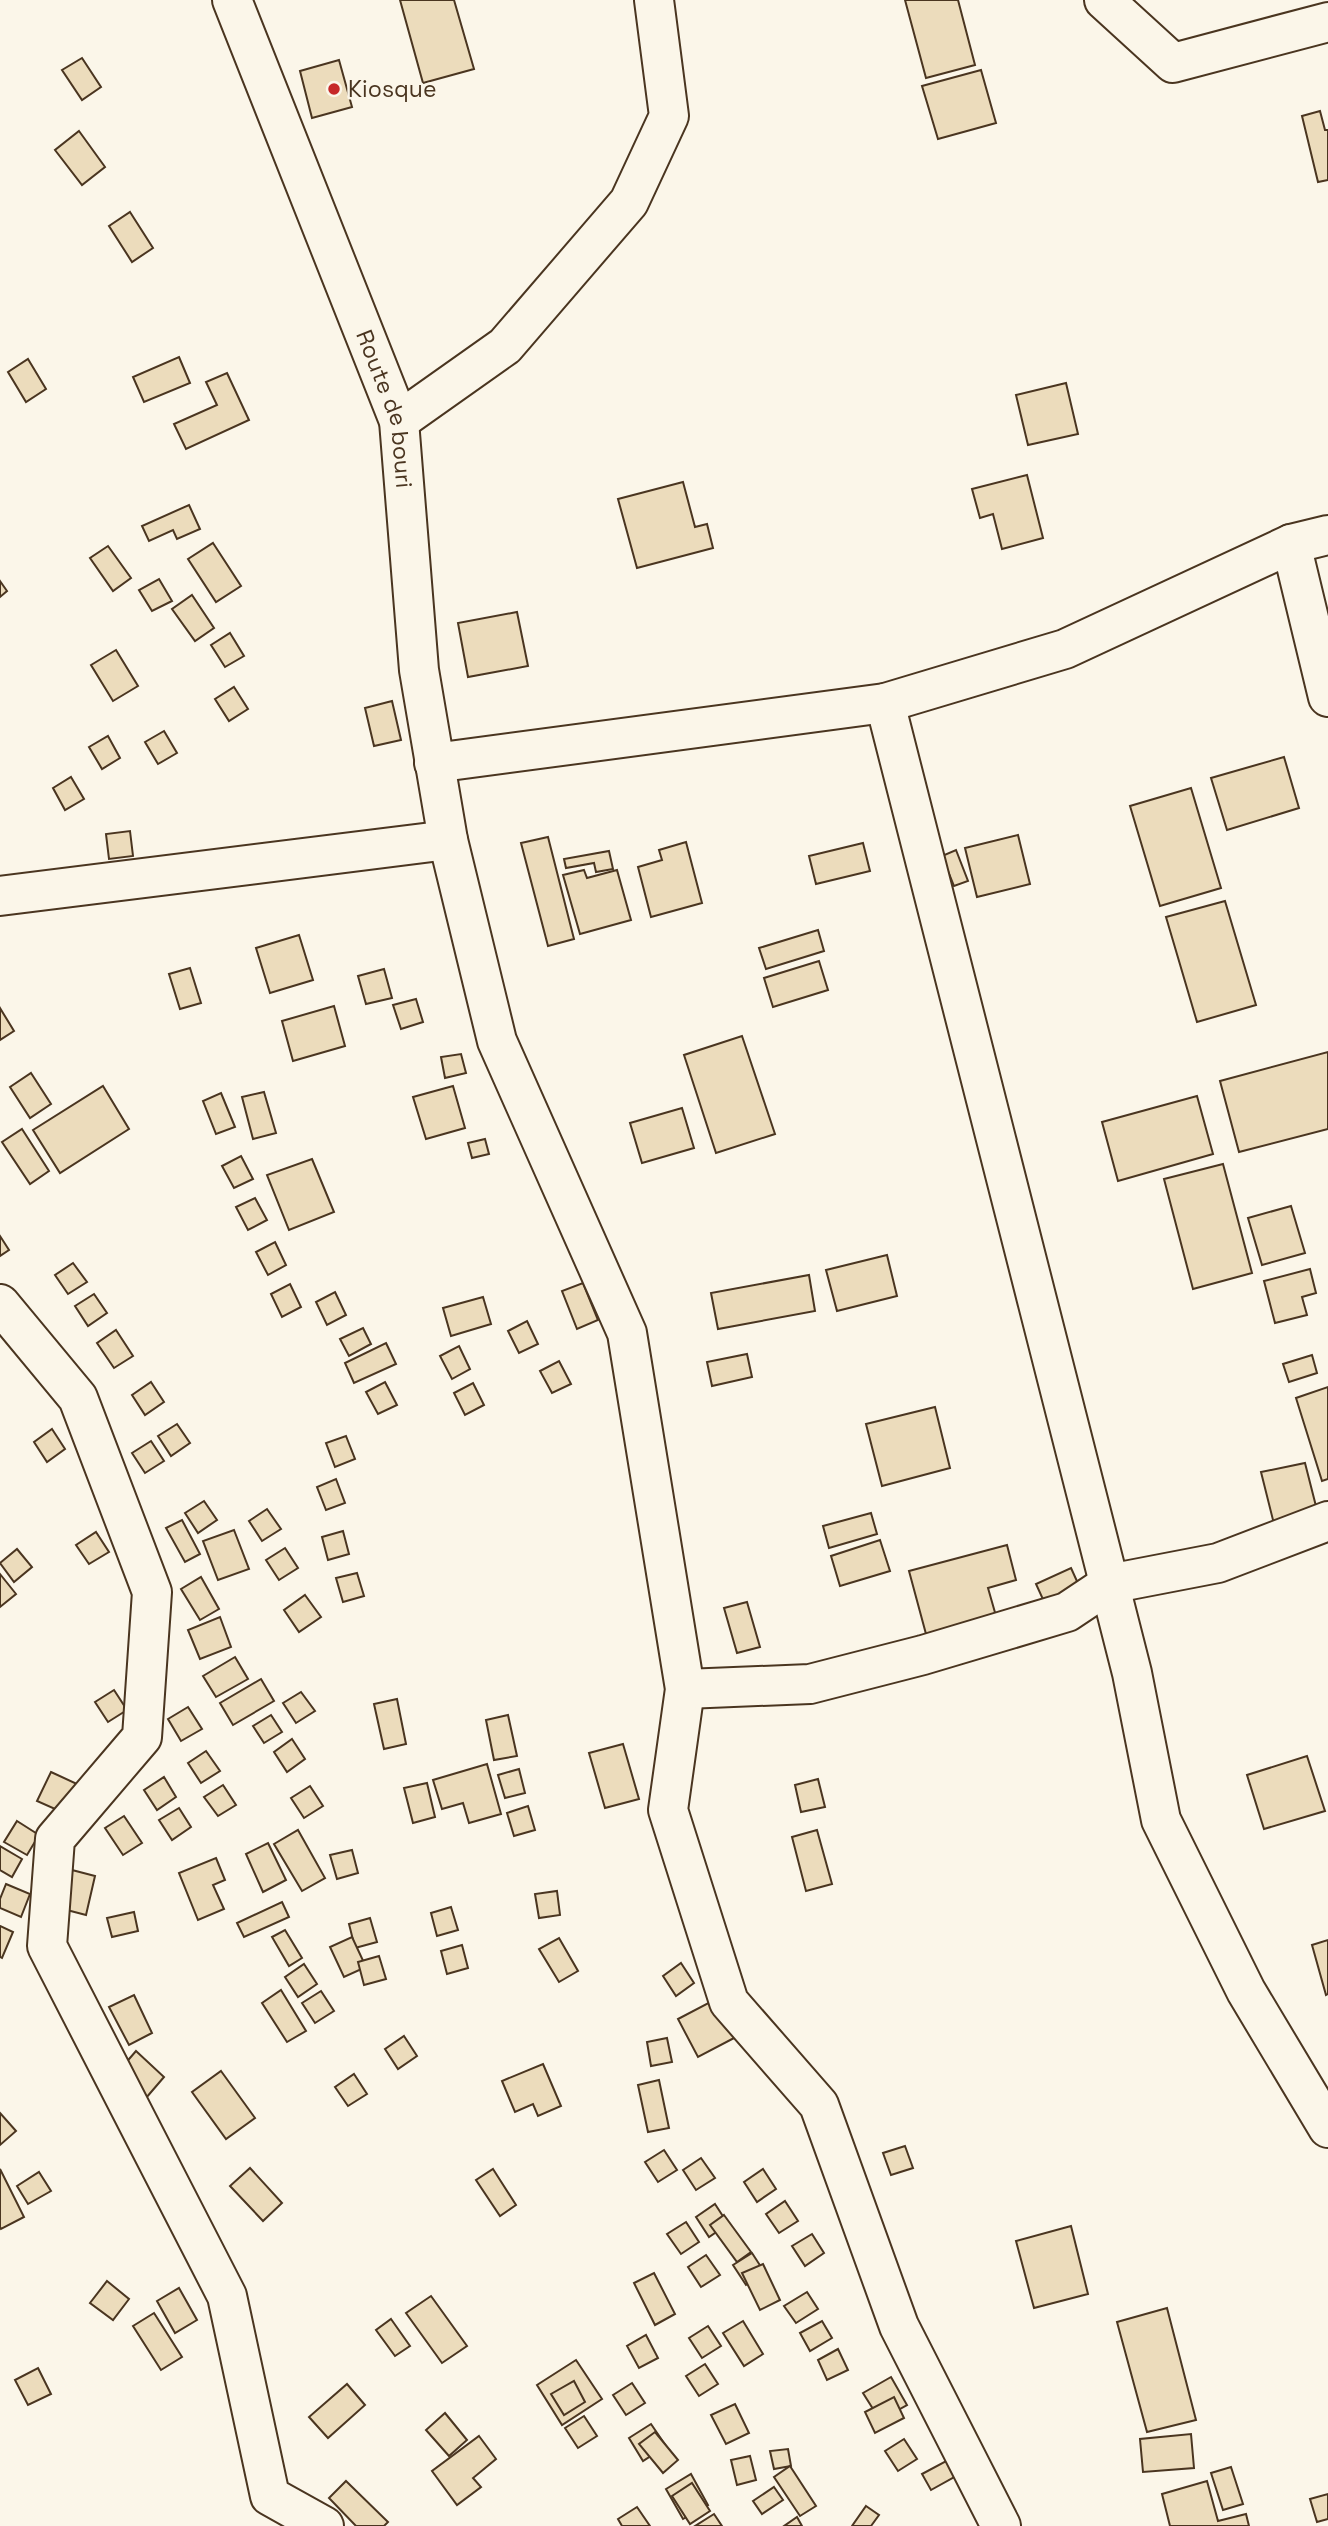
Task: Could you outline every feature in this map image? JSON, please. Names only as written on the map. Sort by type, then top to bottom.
[{"type":"street","name":"Route de bouri","points":[[232,0],[400,421],[419,670],[448,839],[497,1041],[627,1333],[685,1689],[668,1810],[729,2002],[819,2105],[899,2326],[1001,2526]]},
{"type":"street","points":[[400,421],[505,346],[629,202],[669,116],[653,0]]},
{"type":"street","points":[[1104,0],[1173,63],[1328,22]]},
{"type":"street","points":[[434,763],[885,703],[1065,649],[1291,544],[1328,535]]},
{"type":"street","points":[[1291,544],[1328,697]]},
{"type":"street","points":[[885,703],[1132,1673],[1161,1820],[1246,1991],[1328,2128]]},
{"type":"street","points":[[0,896],[448,839]]},
{"type":"street","points":[[0,1304],[78,1398],[152,1592],[142,1737],[55,1839],[47,1946],[227,2296],[270,2496],[324,2526]]},
{"type":"street","points":[[685,1689],[810,1684],[923,1655],[1067,1612],[1109,1584],[1218,1563],[1328,1521]]},
{"type":"building","points":[[400,0],[454,0],[474,69],[423,83]]},
{"type":"building","points":[[905,0],[958,0],[975,65],[926,78]]},
{"type":"building","points":[[82,58],[101,87],[82,100],[62,70]]},
{"type":"building","points":[[339,60],[352,107],[312,118],[300,71]]},
{"type":"building","points":[[981,70],[996,123],[938,139],[922,86]]},
{"type":"building","points":[[1320,111],[1325,130],[1328,130],[1328,180],[1318,182],[1302,116]]},
{"type":"building","points":[[79,131],[105,167],[82,185],[55,150]]},
{"type":"building","points":[[130,212],[153,248],[132,262],[109,226]]},
{"type":"building","points":[[179,357],[190,383],[144,402],[133,377]]},
{"type":"building","points":[[28,359],[46,389],[26,402],[8,372]]},
{"type":"building","points":[[227,373],[249,420],[186,449],[174,424],[217,405],[206,382]]},
{"type":"building","points":[[1066,383],[1078,434],[1028,445],[1016,395]]},
{"type":"building","points":[[1027,475],[1043,538],[1002,549],[993,514],[980,518],[972,489]]},
{"type":"building","points":[[683,482],[695,527],[707,524],[713,548],[637,568],[618,499]]},
{"type":"building","points":[[189,505],[200,529],[177,539],[173,530],[149,541],[142,526]]},
{"type":"building","points":[[213,543],[241,586],[216,602],[188,559]]},
{"type":"building","points":[[108,546],[131,578],[113,591],[90,558]]},
{"type":"building","points":[[159,579],[172,601],[152,611],[139,590]]},
{"type":"building","points":[[0,581],[7,591],[0,597]]},
{"type":"building","points":[[192,595],[214,628],[195,641],[172,609]]},
{"type":"building","points":[[517,612],[528,666],[468,677],[458,623]]},
{"type":"building","points":[[230,633],[244,656],[225,667],[211,645]]},
{"type":"building","points":[[116,650],[138,686],[113,701],[91,665]]},
{"type":"building","points":[[234,687],[248,709],[229,721],[215,699]]},
{"type":"building","points":[[392,701],[401,740],[374,746],[365,708]]},
{"type":"building","points":[[164,731],[177,753],[158,764],[145,742]]},
{"type":"building","points":[[108,736],[120,758],[102,769],[89,747]]},
{"type":"building","points":[[1284,757],[1299,808],[1227,830],[1211,778]]},
{"type":"building","points":[[71,777],[84,799],[65,810],[53,788]]},
{"type":"building","points":[[1191,788],[1221,888],[1160,906],[1130,806]]},
{"type":"building","points":[[130,831],[133,856],[109,859],[106,834]]},
{"type":"building","points":[[1018,835],[1030,884],[977,897],[965,848]]},
{"type":"building","points":[[548,837],[574,939],[548,946],[521,843]]},
{"type":"building","points":[[686,842],[702,903],[651,917],[638,867],[662,860],[659,850]]},
{"type":"building","points":[[863,843],[870,871],[816,884],[809,856]]},
{"type":"building","points":[[956,850],[968,881],[954,886],[942,856]]},
{"type":"building","points":[[609,851],[613,869],[596,872],[594,863],[566,868],[564,859]]},
{"type":"building","points":[[584,870],[587,878],[617,870],[631,920],[580,934],[563,875]]},
{"type":"building","points":[[1225,901],[1256,1005],[1197,1022],[1166,917]]},
{"type":"building","points":[[818,930],[824,951],[766,969],[759,948]]},
{"type":"building","points":[[299,935],[313,980],[270,993],[256,948]]},
{"type":"building","points":[[819,961],[828,990],[773,1007],[764,978]]},
{"type":"building","points":[[190,968],[201,1003],[180,1009],[169,974]]},
{"type":"building","points":[[384,969],[392,998],[366,1004],[358,976]]},
{"type":"building","points":[[416,999],[423,1022],[401,1029],[393,1005]]},
{"type":"building","points":[[334,1006],[345,1046],[293,1061],[282,1021]]},
{"type":"building","points":[[0,1008],[14,1031],[0,1040]]},
{"type":"building","points":[[742,1036],[775,1134],[716,1153],[684,1055]]},
{"type":"building","points":[[1328,1052],[1328,1129],[1239,1152],[1220,1081]]},
{"type":"building","points":[[461,1054],[466,1073],[445,1078],[441,1057]]},
{"type":"building","points":[[31,1073],[51,1104],[30,1118],[10,1087]]},
{"type":"building","points":[[103,1086],[129,1129],[60,1173],[33,1130]]},
{"type":"building","points":[[453,1086],[465,1128],[426,1139],[413,1097]]},
{"type":"building","points":[[264,1092],[276,1133],[253,1139],[242,1097]]},
{"type":"building","points":[[221,1093],[235,1127],[216,1134],[203,1101]]},
{"type":"building","points":[[1197,1096],[1213,1154],[1118,1181],[1102,1122]]},
{"type":"building","points":[[682,1108],[694,1148],[642,1163],[630,1123]]},
{"type":"building","points":[[22,1129],[49,1171],[30,1184],[2,1142]]},
{"type":"building","points":[[485,1139],[489,1154],[472,1158],[468,1143]]},
{"type":"building","points":[[241,1156],[253,1179],[234,1188],[222,1166]]},
{"type":"building","points":[[312,1159],[334,1212],[289,1230],[267,1175]]},
{"type":"building","points":[[1223,1164],[1252,1273],[1193,1289],[1164,1179]]},
{"type":"building","points":[[255,1198],[267,1220],[248,1230],[236,1207]]},
{"type":"building","points":[[1291,1206],[1305,1253],[1262,1265],[1248,1218]]},
{"type":"building","points":[[0,1236],[9,1250],[0,1256]]},
{"type":"building","points":[[275,1242],[286,1265],[268,1275],[256,1252]]},
{"type":"building","points":[[887,1255],[897,1296],[837,1311],[826,1270]]},
{"type":"building","points":[[73,1263],[87,1282],[68,1294],[55,1275]]},
{"type":"building","points":[[1310,1269],[1316,1293],[1302,1297],[1307,1315],[1275,1323],[1264,1281]]},
{"type":"building","points":[[809,1275],[815,1311],[718,1329],[711,1293]]},
{"type":"building","points":[[583,1283],[598,1320],[577,1329],[562,1291]]},
{"type":"building","points":[[290,1284],[301,1307],[282,1317],[271,1294]]},
{"type":"building","points":[[335,1292],[346,1315],[327,1325],[316,1302]]},
{"type":"building","points":[[94,1294],[107,1313],[88,1326],[75,1306]]},
{"type":"building","points":[[483,1297],[491,1324],[451,1336],[443,1308]]},
{"type":"building","points":[[527,1321],[538,1344],[519,1353],[508,1331]]},
{"type":"building","points":[[363,1328],[371,1344],[349,1356],[340,1339]]},
{"type":"building","points":[[116,1330],[133,1356],[114,1368],[97,1343]]},
{"type":"building","points":[[386,1343],[396,1364],[354,1383],[345,1363]]},
{"type":"building","points":[[459,1346],[470,1369],[452,1379],[440,1356]]},
{"type":"building","points":[[747,1354],[752,1377],[712,1386],[707,1362]]},
{"type":"building","points":[[1312,1355],[1317,1373],[1289,1382],[1283,1364]]},
{"type":"building","points":[[559,1361],[571,1384],[552,1393],[540,1371]]},
{"type":"building","points":[[151,1382],[164,1402],[145,1415],[132,1395]]},
{"type":"building","points":[[385,1382],[397,1405],[378,1414],[366,1392]]},
{"type":"building","points":[[473,1383],[484,1405],[465,1415],[454,1393]]},
{"type":"building","points":[[1328,1387],[1328,1479],[1322,1481],[1296,1398]]},
{"type":"building","points":[[935,1407],[950,1468],[882,1486],[866,1424]]},
{"type":"building","points":[[177,1424],[190,1443],[171,1456],[158,1436]]},
{"type":"building","points":[[52,1429],[65,1449],[47,1462],[34,1442]]},
{"type":"building","points":[[346,1436],[355,1459],[335,1467],[326,1443]]},
{"type":"building","points":[[151,1441],[164,1461],[145,1473],[132,1453]]},
{"type":"building","points":[[1305,1463],[1319,1518],[1275,1528],[1261,1472]]},
{"type":"building","points":[[336,1479],[345,1503],[326,1510],[317,1487]]},
{"type":"building","points":[[204,1501],[217,1520],[198,1533],[185,1513]]},
{"type":"building","points":[[267,1509],[281,1529],[262,1541],[249,1521]]},
{"type":"building","points":[[871,1513],[877,1534],[829,1548],[823,1526]]},
{"type":"building","points":[[182,1520],[200,1554],[185,1562],[166,1528]]},
{"type":"building","points":[[234,1530],[249,1569],[218,1580],[203,1541]]},
{"type":"building","points":[[343,1531],[349,1554],[328,1560],[322,1537]]},
{"type":"building","points":[[96,1532],[109,1552],[89,1564],[76,1545]]},
{"type":"building","points":[[880,1540],[890,1571],[840,1586],[831,1556]]},
{"type":"building","points":[[1007,1545],[1016,1580],[988,1588],[996,1616],[926,1634],[909,1571]]},
{"type":"building","points":[[285,1548],[298,1568],[279,1580],[266,1560]]},
{"type":"building","points":[[17,1549],[32,1567],[14,1582],[0,1563]]},
{"type":"building","points":[[1071,1568],[1081,1590],[1046,1606],[1036,1584]]},
{"type":"building","points":[[357,1573],[364,1596],[343,1602],[336,1578]]},
{"type":"building","points":[[0,1574],[16,1594],[0,1607]]},
{"type":"building","points":[[201,1577],[219,1609],[200,1620],[181,1589]]},
{"type":"building","points":[[305,1595],[321,1617],[299,1632],[284,1610]]},
{"type":"building","points":[[747,1602],[760,1647],[737,1653],[724,1608]]},
{"type":"building","points":[[220,1617],[231,1647],[200,1659],[188,1630]]},
{"type":"building","points":[[235,1657],[248,1679],[216,1697],[203,1676]]},
{"type":"building","points":[[261,1679],[274,1701],[233,1725],[220,1703]]},
{"type":"building","points":[[114,1690],[127,1710],[108,1722],[95,1702]]},
{"type":"building","points":[[301,1692],[315,1711],[296,1723],[283,1703]]},
{"type":"building","points":[[397,1699],[406,1744],[384,1749],[374,1704]]},
{"type":"building","points":[[188,1707],[202,1729],[181,1741],[168,1719]]},
{"type":"building","points":[[271,1715],[282,1732],[264,1743],[253,1726]]},
{"type":"building","points":[[508,1715],[517,1756],[494,1760],[486,1720]]},
{"type":"building","points":[[292,1739],[305,1759],[287,1772],[274,1752]]},
{"type":"building","points":[[623,1744],[639,1799],[605,1808],[589,1753]]},
{"type":"building","points":[[206,1751],[220,1771],[201,1783],[188,1763]]},
{"type":"building","points":[[1307,1756],[1325,1811],[1264,1829],[1247,1775]]},
{"type":"building","points":[[487,1764],[501,1814],[469,1823],[463,1803],[442,1809],[433,1780]]},
{"type":"building","points":[[519,1769],[525,1793],[505,1798],[498,1775]]},
{"type":"building","points":[[51,1772],[77,1784],[64,1813],[37,1801]]},
{"type":"building","points":[[164,1777],[176,1797],[157,1810],[144,1790]]},
{"type":"building","points":[[818,1779],[825,1807],[801,1812],[795,1785]]},
{"type":"building","points":[[427,1783],[435,1817],[413,1823],[404,1788]]},
{"type":"building","points":[[223,1785],[236,1805],[218,1816],[204,1797]]},
{"type":"building","points":[[310,1786],[323,1806],[304,1818],[291,1798]]},
{"type":"building","points":[[528,1806],[535,1830],[514,1836],[507,1813]]},
{"type":"building","points":[[179,1808],[191,1827],[172,1840],[159,1820]]},
{"type":"building","points":[[124,1816],[142,1843],[123,1855],[105,1828]]},
{"type":"building","points":[[17,1821],[39,1835],[27,1855],[4,1842]]},
{"type":"building","points":[[298,1830],[325,1878],[302,1891],[274,1844]]},
{"type":"building","points":[[817,1830],[832,1884],[806,1891],[792,1837]]},
{"type":"building","points":[[268,1843],[286,1880],[263,1892],[246,1854]]},
{"type":"building","points":[[0,1846],[22,1859],[12,1877],[0,1870]]},
{"type":"building","points":[[352,1850],[358,1873],[337,1879],[330,1855]]},
{"type":"building","points":[[216,1858],[225,1880],[213,1885],[224,1909],[198,1920],[179,1873]]},
{"type":"building","points":[[72,1870],[95,1876],[86,1915],[63,1909]]},
{"type":"building","points":[[6,1884],[30,1894],[21,1917],[0,1908],[0,1899]]},
{"type":"building","points":[[557,1891],[560,1915],[539,1918],[535,1894]]},
{"type":"building","points":[[282,1902],[289,1917],[244,1937],[237,1923]]},
{"type":"building","points":[[451,1907],[458,1930],[437,1936],[431,1913]]},
{"type":"building","points":[[134,1912],[138,1931],[112,1937],[107,1918]]},
{"type":"building","points":[[370,1918],[377,1942],[355,1948],[349,1924]]},
{"type":"building","points":[[0,1926],[13,1932],[2,1958],[0,1957]]},
{"type":"building","points":[[285,1930],[302,1958],[289,1966],[272,1937]]},
{"type":"building","points":[[352,1937],[366,1967],[344,1977],[330,1947]]},
{"type":"building","points":[[559,1938],[578,1971],[559,1982],[539,1949]]},
{"type":"building","points":[[1328,1940],[1328,1994],[1326,1995],[1312,1945]]},
{"type":"building","points":[[462,1945],[468,1968],[447,1974],[441,1951]]},
{"type":"building","points":[[379,1956],[386,1979],[364,1985],[358,1962]]},
{"type":"building","points":[[681,1963],[694,1983],[676,1996],[663,1976]]},
{"type":"building","points":[[304,1964],[317,1984],[298,1997],[285,1977]]},
{"type":"building","points":[[281,1990],[306,2031],[287,2042],[262,2003]]},
{"type":"building","points":[[321,1991],[334,2011],[315,2023],[302,2003]]},
{"type":"building","points":[[134,1995],[152,2033],[129,2045],[109,2007]]},
{"type":"building","points":[[716,1999],[736,2037],[698,2057],[678,2019]]},
{"type":"building","points":[[404,2036],[417,2056],[398,2069],[385,2049]]},
{"type":"building","points":[[667,2038],[672,2062],[651,2066],[647,2042]]},
{"type":"building","points":[[136,2051],[164,2077],[146,2098],[117,2073]]},
{"type":"building","points":[[543,2064],[561,2106],[538,2116],[533,2104],[515,2112],[502,2081]]},
{"type":"building","points":[[221,2071],[255,2118],[226,2139],[192,2092]]},
{"type":"building","points":[[354,2074],[367,2094],[348,2106],[335,2087]]},
{"type":"building","points":[[659,2080],[669,2128],[648,2132],[638,2085]]},
{"type":"building","points":[[0,2113],[16,2131],[0,2145]]},
{"type":"building","points":[[905,2146],[913,2168],[891,2175],[883,2153]]},
{"type":"building","points":[[664,2150],[677,2170],[658,2182],[645,2162]]},
{"type":"building","points":[[701,2158],[715,2178],[696,2190],[683,2170]]},
{"type":"building","points":[[250,2168],[282,2203],[263,2221],[230,2186]]},
{"type":"building","points":[[0,2169],[24,2217],[1,2229],[0,2227]]},
{"type":"building","points":[[493,2169],[516,2205],[500,2216],[476,2180]]},
{"type":"building","points":[[763,2169],[776,2189],[757,2202],[744,2182]]},
{"type":"building","points":[[39,2172],[51,2191],[28,2204],[17,2186]]},
{"type":"building","points":[[785,2201],[798,2221],[779,2233],[766,2214]]},
{"type":"building","points":[[715,2204],[728,2224],[709,2237],[696,2217]]},
{"type":"building","points":[[724,2215],[751,2252],[737,2262],[710,2225]]},
{"type":"building","points":[[686,2222],[699,2242],[681,2254],[667,2234]]},
{"type":"building","points":[[1071,2226],[1088,2294],[1034,2308],[1016,2241]]},
{"type":"building","points":[[812,2234],[824,2253],[805,2266],[792,2246]]},
{"type":"building","points":[[752,2253],[765,2273],[746,2285],[733,2265]]},
{"type":"building","points":[[706,2255],[720,2275],[701,2287],[688,2267]]},
{"type":"building","points":[[763,2264],[780,2300],[760,2310],[742,2273]]},
{"type":"building","points":[[654,2273],[675,2314],[655,2325],[634,2283]]},
{"type":"building","points":[[107,2281],[129,2299],[113,2320],[90,2303]]},
{"type":"building","points":[[179,2288],[197,2320],[175,2333],[157,2301]]},
{"type":"building","points":[[807,2292],[818,2309],[796,2323],[784,2306]]},
{"type":"building","points":[[431,2296],[467,2346],[442,2363],[406,2313]]},
{"type":"building","points":[[1167,2308],[1196,2420],[1147,2432],[1117,2322]]},
{"type":"building","points":[[154,2313],[182,2357],[161,2370],[133,2326]]},
{"type":"building","points":[[391,2319],[410,2346],[395,2356],[376,2330]]},
{"type":"building","points":[[743,2321],[763,2354],[744,2366],[723,2333]]},
{"type":"building","points":[[822,2321],[832,2338],[810,2351],[800,2333]]},
{"type":"building","points":[[708,2326],[721,2346],[702,2358],[689,2338]]},
{"type":"building","points":[[646,2335],[658,2358],[639,2368],[627,2346]]},
{"type":"building","points":[[838,2349],[848,2370],[827,2380],[818,2360]]},
{"type":"building","points":[[576,2360],[602,2399],[562,2425],[537,2385]]},
{"type":"building","points":[[705,2364],[718,2384],[699,2396],[686,2376]]},
{"type":"building","points":[[38,2368],[51,2394],[28,2405],[15,2380]]},
{"type":"building","points":[[891,2377],[907,2405],[880,2420],[863,2393]]},
{"type":"building","points":[[574,2381],[585,2402],[564,2415],[551,2394]]},
{"type":"building","points":[[632,2383],[645,2403],[626,2415],[613,2395]]},
{"type":"building","points":[[347,2384],[365,2405],[328,2438],[309,2417]]},
{"type":"building","points":[[894,2397],[904,2418],[875,2433],[865,2412]]},
{"type":"building","points":[[735,2404],[749,2433],[726,2444],[711,2415]]},
{"type":"building","points":[[445,2413],[467,2440],[449,2456],[426,2430]]},
{"type":"building","points":[[584,2416],[597,2436],[578,2448],[565,2428]]},
{"type":"building","points":[[651,2424],[666,2446],[643,2461],[629,2438]]},
{"type":"building","points":[[655,2432],[678,2460],[663,2473],[639,2444]]},
{"type":"building","points":[[1191,2434],[1194,2468],[1143,2472],[1140,2439]]},
{"type":"building","points":[[479,2436],[496,2459],[473,2478],[481,2487],[457,2505],[432,2471]]},
{"type":"building","points":[[904,2439],[917,2459],[898,2471],[885,2451]]},
{"type":"building","points":[[788,2449],[791,2466],[774,2469],[770,2451]]},
{"type":"building","points":[[750,2456],[756,2480],[737,2485],[731,2460]]},
{"type":"building","points":[[948,2460],[956,2476],[931,2490],[922,2474]]},
{"type":"building","points":[[790,2466],[816,2506],[800,2516],[774,2477]]},
{"type":"building","points":[[1231,2467],[1243,2504],[1223,2510],[1211,2473]]},
{"type":"building","points":[[691,2474],[708,2505],[683,2519],[666,2489]]},
{"type":"building","points":[[346,2481],[388,2522],[384,2526],[356,2526],[329,2498]]},
{"type":"building","points":[[1207,2481],[1218,2521],[1246,2514],[1249,2526],[1170,2526],[1162,2494]]},
{"type":"building","points":[[692,2483],[710,2511],[690,2524],[672,2496]]},
{"type":"building","points":[[774,2487],[783,2500],[762,2514],[753,2501]]},
{"type":"building","points":[[1328,2494],[1328,2519],[1317,2522],[1310,2499]]},
{"type":"building","points":[[866,2506],[879,2515],[871,2526],[852,2526]]},
{"type":"building","points":[[637,2507],[650,2526],[622,2526],[618,2519]]},
{"type":"building","points":[[714,2514],[722,2526],[695,2526]]},
{"type":"building","points":[[797,2517],[802,2526],[784,2526]]},
{"type":"place","name":"Kiosque","points":[[334,89]]}]
